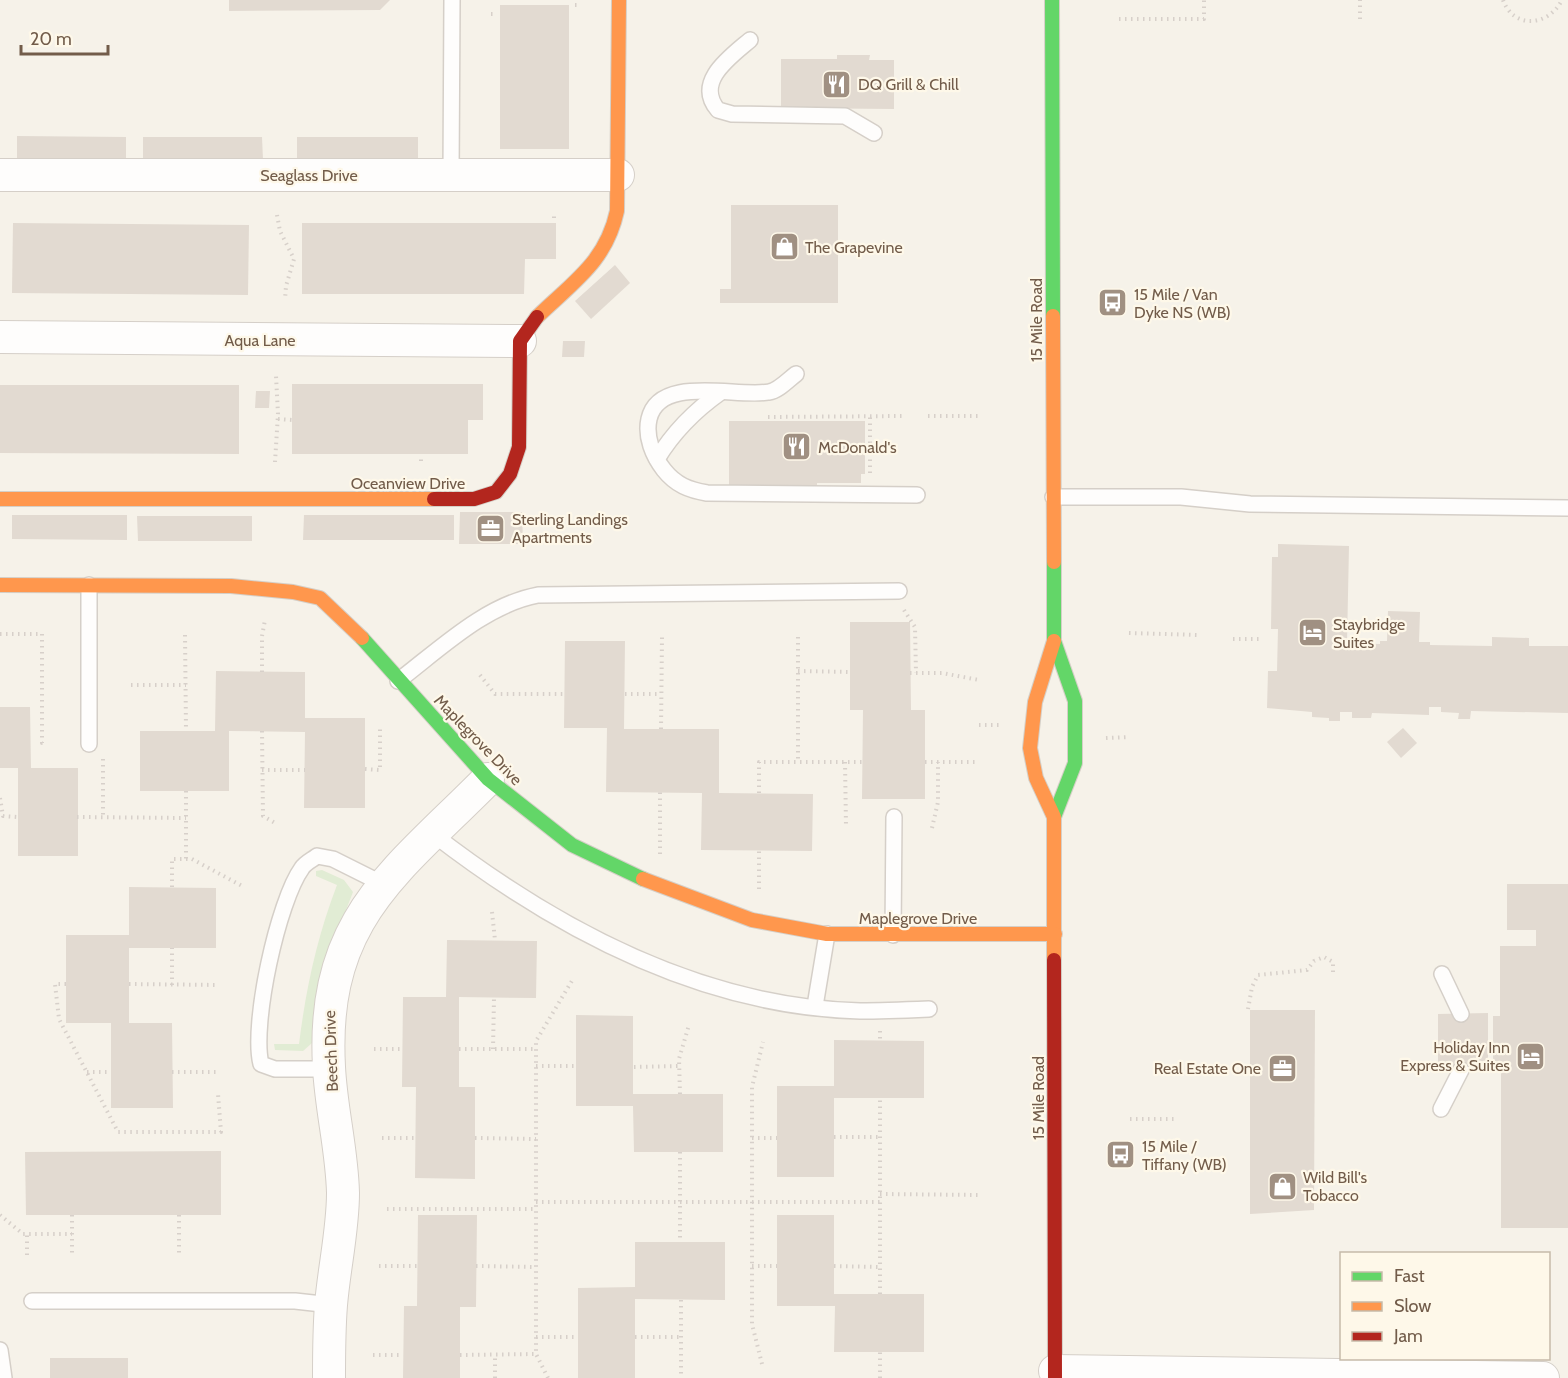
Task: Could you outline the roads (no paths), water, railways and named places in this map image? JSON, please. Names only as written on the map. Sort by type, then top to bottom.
[{"type":"street","points":[[520,341],[531,322],[600,256],[612,234],[617,211],[619,0]]},
{"type":"street","name":"15 Mile Road","points":[[1052,0],[1054,641],[1075,701],[1075,764],[1054,817],[1055,1374]]},
{"type":"street","name":"Seaglass Drive","points":[[0,175],[618,175]]},
{"type":"street","name":"Aqua Lane","points":[[0,338],[520,341]]},
{"type":"street","name":"Oceanview Drive","points":[[0,499],[474,499],[496,492],[510,474],[519,447],[520,341]]},
{"type":"street","name":"Maplegrove Drive","points":[[0,585],[231,586],[293,592],[320,598],[344,617],[398,681],[488,779],[572,845],[653,884],[752,920],[827,934],[1055,934]]},
{"type":"street","name":"15 Mile Road","points":[[1054,641],[1032,701],[1032,765],[1054,817]]},
{"type":"street","name":"Beech Drive","points":[[329,1378],[331,1305],[343,1203],[340,1146],[329,1069],[328,1031],[331,992],[343,950],[362,913],[383,884],[488,779]]},
{"type":"street","points":[[1055,1374],[1543,1378]]},
{"type":"lane","points":[[451,175],[452,0]]},
{"type":"lane","points":[[750,40],[713,75],[711,97],[718,110],[732,114],[845,116],[874,133]]},
{"type":"lane","points":[[796,374],[771,392],[674,393],[656,405],[650,414],[648,434],[657,459],[673,480],[694,491],[917,495]]},
{"type":"lane","points":[[657,459],[674,432],[700,406],[722,392]]},
{"type":"lane","points":[[1053,496],[1181,497],[1250,504],[1568,508]]},
{"type":"lane","points":[[89,585],[89,744]]},
{"type":"lane","points":[[398,681],[465,629],[518,598],[538,595],[900,598]]},
{"type":"lane","points":[[893,935],[894,817]]},
{"type":"lane","points":[[434,834],[532,904],[608,946],[681,975],[741,993],[815,1006],[859,1011],[929,1009]]},
{"type":"lane","points":[[329,1069],[274,1069],[261,1064],[257,1048],[259,1012],[284,911],[302,867],[316,856],[333,859],[383,884]]},
{"type":"lane","points":[[815,1006],[827,934]]},
{"type":"lane","points":[[1442,974],[1461,1014]]},
{"type":"lane","points":[[1441,1109],[1461,1070]]},
{"type":"lane","points":[[32,1301],[295,1301],[331,1305]]},
{"type":"lane","points":[[0,1350],[4,1378]]},
{"type":"place","name":"DQ Grill & Chill","points":[[837,84]]},
{"type":"place","name":"The Grapevine","points":[[784,247]]},
{"type":"place","name":"15 Mile / Van Dyke NS (WB)","points":[[1113,303]]},
{"type":"place","name":"McDonald's","points":[[797,447]]},
{"type":"place","name":"Sterling Landings Apartments","points":[[491,528]]},
{"type":"place","name":"Staybridge Suites","points":[[1312,633]]},
{"type":"place","name":"Holiday Inn Express & Suites","points":[[1531,1056]]},
{"type":"place","name":"Real Estate One","points":[[1282,1068]]},
{"type":"place","name":"15 Mile / Tiffany (WB)","points":[[1121,1155]]},
{"type":"place","name":"Wild Bill's Tobacco","points":[[1282,1186]]}]
